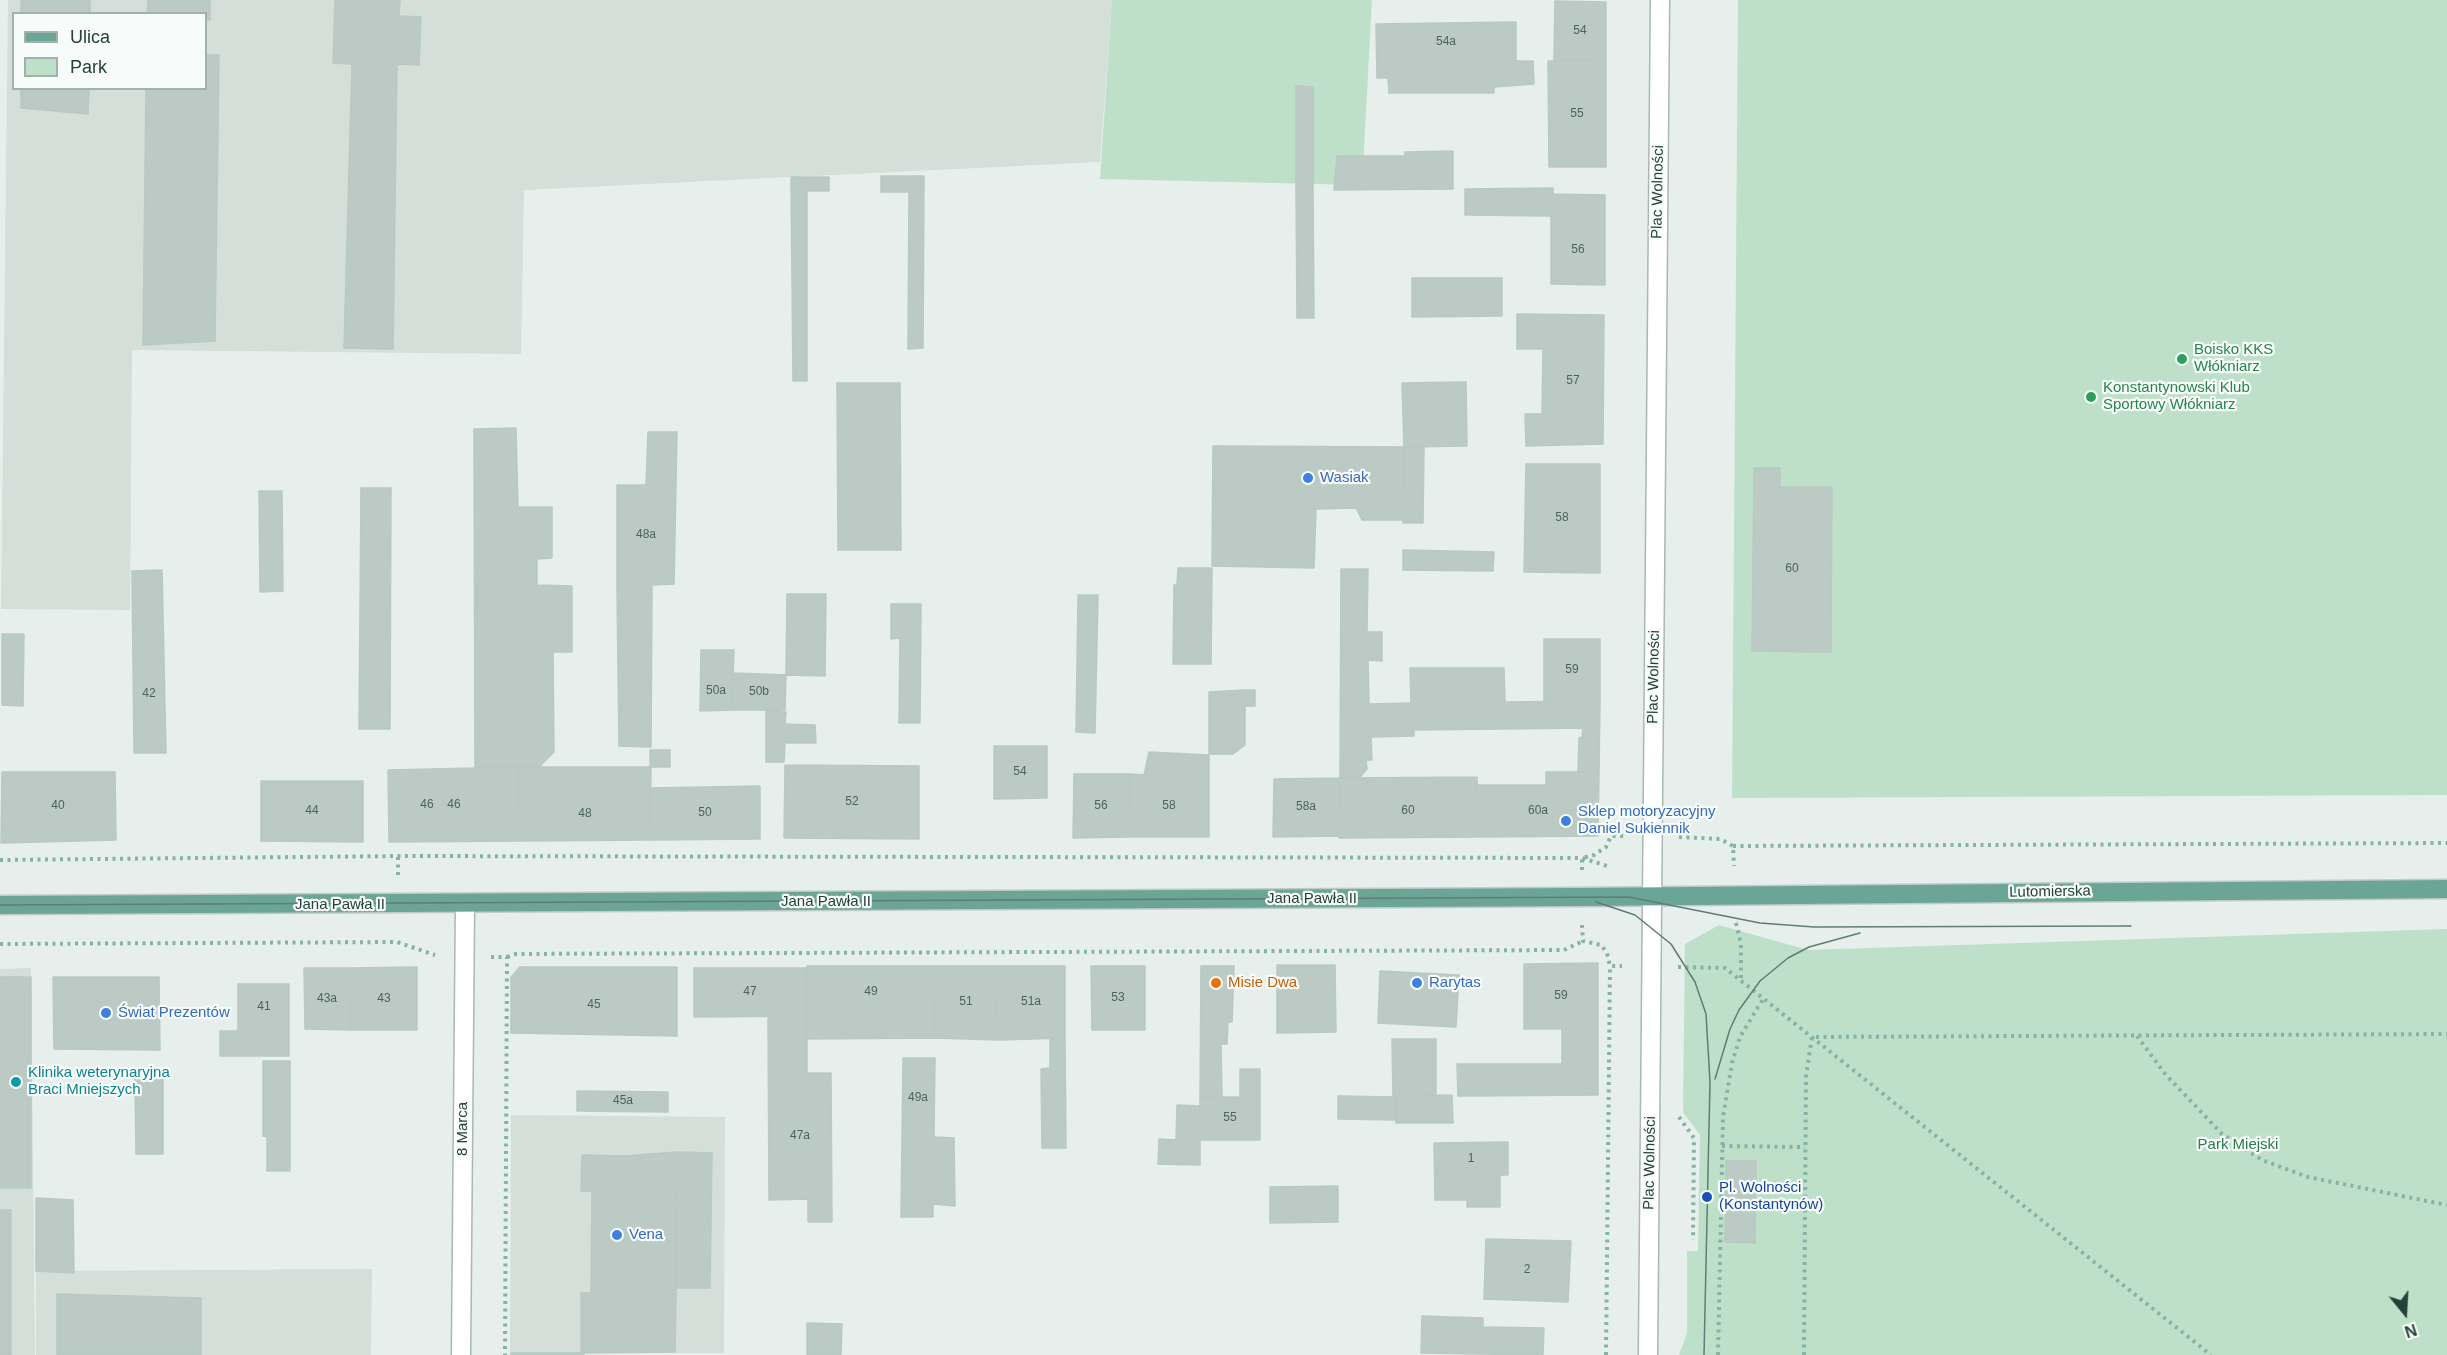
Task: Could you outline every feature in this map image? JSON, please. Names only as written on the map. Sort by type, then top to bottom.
[{"type":"main road","name":"Lutomierska","points":[[1653,897],[2447,889]]},
{"type":"main road","name":"Jana Pawła II","points":[[0,905],[1653,897]]},
{"type":"street","name":"Plac Wolności","points":[[1648,1355],[1660,0]]},
{"type":"street","name":"8 Marca","points":[[461,1355],[465,904]]},
{"type":"path","points":[[0,860],[398,856],[1582,858],[1594,855],[1606,846],[1611,836],[1624,836]]},
{"type":"path","points":[[1675,837],[1720,839],[1733,846],[2447,843]]},
{"type":"path","points":[[1733,846],[1734,870]]},
{"type":"path","points":[[1582,858],[1609,867]]},
{"type":"path","points":[[1582,858],[1582,870]]},
{"type":"path","points":[[1736,918],[1741,944],[1741,981]]},
{"type":"path","points":[[1582,924],[1583,941]]},
{"type":"path","points":[[0,945],[397,942],[442,957],[507,957],[516,954],[1564,950],[1583,941],[1601,945],[1607,953],[1610,966],[1606,1355]]},
{"type":"path","points":[[505,1355],[507,957]]},
{"type":"path","points":[[1610,966],[1632,966]]},
{"type":"path","points":[[1672,967],[1725,968],[2211,1355]]},
{"type":"path","points":[[1678,967],[1678,978]]},
{"type":"path","points":[[1718,1355],[1723,1117],[1732,1063],[1740,1037],[1763,999]]},
{"type":"path","points":[[1812,1037],[2447,1034]]},
{"type":"path","points":[[2137,1036],[2166,1074],[2222,1134],[2262,1160],[2308,1177],[2447,1205]]},
{"type":"path","points":[[1804,1355],[1806,1076],[1812,1037]]},
{"type":"path","points":[[1677,1113],[1694,1138],[1693,1240]]},
{"type":"path","points":[[1722,1146],[1805,1147]]},
{"type":"shaded area","points":[[8,0],[1112,0],[1100,162],[524,190],[521,354],[132,350],[130,610],[1,609]]},
{"type":"shaded area","points":[[31,968],[35,1355],[0,1355],[0,969]]},
{"type":"shaded area","name":"Vena","points":[[511,1115],[725,1117],[724,1353],[510,1353]]},
{"type":"shaded area","points":[[372,1269],[371,1355],[36,1355],[36,1271]]},
{"type":"green space","points":[[1112,0],[1372,0],[1362,185],[1100,179]]},
{"type":"green space","name":"Konstantynowski Klub Sportowy Włókniarz","points":[[1738,0],[2447,0],[2447,795],[1732,798]]},
{"type":"green space","name":"Park Miejski","points":[[1719,925],[1808,950],[2447,929],[2447,1355],[1679,1355],[1687,1333],[1687,1251],[1698,1251],[1700,1135],[1683,1112],[1685,944]]},
{"type":"building","points":[[21,0],[90,0],[90,12],[21,12]]},
{"type":"building","points":[[148,0],[210,0],[210,20],[207,20],[207,12],[147,12]]},
{"type":"building","points":[[335,0],[400,0],[399,16],[421,17],[419,65],[397,64],[393,349],[344,348],[352,64],[333,63]]},
{"type":"building","points":[[1555,1],[1606,2],[1606,60],[1554,60]]},
{"type":"building","points":[[1516,22],[1516,61],[1533,61],[1534,84],[1494,87],[1494,93],[1389,93],[1388,78],[1377,78],[1376,24]]},
{"type":"building","points":[[207,55],[219,55],[215,341],[143,345],[146,90],[207,90]]},
{"type":"building","points":[[1606,60],[1606,167],[1549,167],[1548,61]]},
{"type":"building","points":[[1296,86],[1313,87],[1313,190],[1296,189]]},
{"type":"building","points":[[21,90],[89,90],[88,114],[21,108]]},
{"type":"building","points":[[1453,151],[1453,189],[1334,190],[1337,156],[1405,156],[1405,152]]},
{"type":"building","points":[[881,176],[924,176],[923,348],[908,349],[909,192],[881,192]]},
{"type":"building","points":[[791,177],[829,177],[829,191],[807,191],[807,381],[793,381]]},
{"type":"building","points":[[1553,188],[1553,194],[1605,195],[1605,285],[1551,284],[1551,216],[1465,215],[1465,189]]},
{"type":"building","points":[[1296,189],[1313,190],[1314,318],[1297,318]]},
{"type":"building","points":[[1412,278],[1502,278],[1502,316],[1412,317]]},
{"type":"building","points":[[1517,314],[1604,315],[1603,444],[1526,446],[1525,414],[1542,414],[1543,349],[1517,349]]},
{"type":"building","points":[[1466,382],[1467,446],[1404,447],[1402,383]]},
{"type":"building","points":[[837,383],[900,383],[901,550],[838,550]]},
{"type":"building","points":[[516,428],[518,507],[552,507],[552,558],[537,559],[537,585],[572,586],[572,652],[553,652],[554,752],[539,767],[475,767],[474,429]]},
{"type":"building","points":[[648,432],[677,432],[674,584],[652,585],[652,589],[617,589],[617,485],[646,485]]},
{"type":"building","name":"Wasiak","points":[[1213,446],[1404,447],[1403,520],[1362,520],[1356,508],[1316,509],[1314,568],[1212,566]]},
{"type":"building","points":[[1404,447],[1424,447],[1423,523],[1403,523]]},
{"type":"building","points":[[1526,464],[1600,464],[1600,573],[1524,572]]},
{"type":"building","points":[[1754,468],[1780,468],[1780,487],[1832,487],[1831,652],[1752,651]]},
{"type":"building","points":[[361,488],[391,488],[390,729],[359,729]]},
{"type":"building","points":[[259,491],[282,491],[283,591],[260,592]]},
{"type":"building","points":[[1403,550],[1494,552],[1493,571],[1403,570]]},
{"type":"building","points":[[1178,568],[1212,568],[1211,664],[1173,664],[1174,585],[1177,585]]},
{"type":"building","points":[[1341,569],[1368,569],[1367,632],[1382,632],[1382,661],[1368,660],[1369,704],[1411,703],[1410,668],[1504,668],[1505,702],[1600,701],[1599,772],[1578,772],[1579,738],[1582,737],[1583,728],[1414,730],[1414,736],[1371,737],[1372,760],[1366,760],[1367,769],[1360,777],[1340,778]]},
{"type":"building","points":[[162,570],[166,753],[134,753],[132,571]]},
{"type":"building","points":[[617,589],[652,589],[651,747],[619,746]]},
{"type":"building","points":[[787,594],[826,594],[825,676],[786,675]]},
{"type":"building","points":[[1078,595],[1098,595],[1095,733],[1076,732]]},
{"type":"building","points":[[891,604],[921,604],[920,723],[899,723],[900,638],[891,639]]},
{"type":"building","points":[[2,634],[24,634],[23,706],[2,705]]},
{"type":"building","points":[[1544,639],[1600,639],[1600,701],[1544,702]]},
{"type":"building","points":[[701,650],[734,650],[732,710],[700,711]]},
{"type":"building","points":[[733,673],[786,675],[785,710],[732,710]]},
{"type":"building","points":[[1255,690],[1255,706],[1245,706],[1245,745],[1233,754],[1209,754],[1209,692]]},
{"type":"building","points":[[766,711],[786,712],[785,724],[815,725],[816,743],[785,743],[784,762],[766,762]]},
{"type":"building","points":[[994,746],[1047,746],[1047,798],[994,799]]},
{"type":"building","points":[[650,750],[670,750],[670,767],[650,767]]},
{"type":"building","points":[[1149,752],[1209,755],[1209,837],[1128,837],[1129,774],[1144,775]]},
{"type":"building","points":[[785,765],[919,766],[919,839],[784,838]]},
{"type":"building","points":[[519,767],[520,841],[389,842],[388,770]]},
{"type":"building","points":[[519,767],[651,767],[650,840],[520,841]]},
{"type":"building","points":[[2,772],[115,772],[116,840],[1,843]]},
{"type":"building","points":[[1546,772],[1599,772],[1598,836],[1478,837],[1477,785],[1546,785]]},
{"type":"building","points":[[1074,774],[1129,774],[1128,837],[1073,838]]},
{"type":"building","points":[[1477,777],[1478,837],[1339,838],[1340,778]]},
{"type":"building","points":[[1340,778],[1339,836],[1273,837],[1274,779]]},
{"type":"building","points":[[261,781],[363,781],[363,842],[261,841]]},
{"type":"building","points":[[760,786],[760,839],[650,840],[650,788]]},
{"type":"building","points":[[1598,963],[1598,1029],[1524,1029],[1524,964]]},
{"type":"building","points":[[1277,965],[1335,965],[1336,1032],[1277,1033]]},
{"type":"building","points":[[807,966],[936,966],[935,1038],[807,1039]]},
{"type":"building","points":[[936,966],[994,966],[998,1040],[935,1038]]},
{"type":"building","points":[[994,966],[1065,966],[1065,1038],[998,1040]]},
{"type":"building","points":[[1091,966],[1145,966],[1145,1030],[1092,1030]]},
{"type":"building","points":[[1201,966],[1234,966],[1232,1022],[1228,1022],[1227,1044],[1221,1044],[1222,1097],[1200,1097]]},
{"type":"building","points":[[417,967],[417,1030],[351,1030],[350,968]]},
{"type":"building","points":[[520,967],[677,967],[677,1036],[511,1033],[511,977]]},
{"type":"building","points":[[304,968],[350,968],[351,1030],[305,1029]]},
{"type":"building","points":[[694,968],[806,968],[807,1016],[694,1017]]},
{"type":"building","points":[[1380,971],[1459,975],[1456,1027],[1378,1023]]},
{"type":"building","name":"Klinika weterynaryjna Braci Mniejszych","points":[[0,977],[31,977],[31,1188],[0,1188]]},
{"type":"building","name":"Świat Prezentów","points":[[53,977],[159,977],[160,1050],[54,1049]]},
{"type":"building","points":[[238,984],[289,984],[289,1056],[220,1056],[220,1031],[238,1031]]},
{"type":"building","points":[[768,1016],[807,1016],[807,1073],[831,1073],[832,1222],[808,1222],[808,1199],[769,1200]]},
{"type":"building","points":[[1562,1028],[1598,1029],[1598,1095],[1458,1096],[1457,1064],[1562,1064]]},
{"type":"building","points":[[1065,1038],[1066,1148],[1042,1148],[1041,1069],[1050,1068],[1050,1039]]},
{"type":"building","points":[[1392,1039],[1436,1039],[1436,1095],[1393,1096]]},
{"type":"building","points":[[903,1058],[935,1058],[934,1137],[954,1138],[955,1206],[933,1204],[933,1217],[901,1217]]},
{"type":"building","points":[[263,1061],[290,1061],[290,1171],[267,1171],[267,1137],[263,1136]]},
{"type":"building","points":[[1240,1069],[1260,1069],[1260,1140],[1200,1140],[1200,1097],[1240,1097]]},
{"type":"building","points":[[135,1077],[163,1077],[163,1154],[136,1154]]},
{"type":"building","points":[[577,1091],[668,1092],[668,1112],[577,1111]]},
{"type":"building","points":[[1452,1095],[1453,1123],[1396,1123],[1396,1096]]},
{"type":"building","points":[[1338,1096],[1395,1097],[1395,1120],[1338,1119]]},
{"type":"building","points":[[1177,1105],[1200,1106],[1200,1165],[1158,1164],[1159,1139],[1176,1140]]},
{"type":"building","points":[[1508,1142],[1508,1175],[1500,1175],[1500,1207],[1467,1207],[1467,1200],[1435,1200],[1434,1143]]},
{"type":"building","points":[[677,1152],[712,1153],[710,1288],[676,1288]]},
{"type":"building","points":[[677,1152],[676,1294],[591,1293],[592,1191],[581,1191],[582,1155],[624,1156]]},
{"type":"building","points":[[1726,1161],[1756,1161],[1755,1243],[1725,1242]]},
{"type":"building","points":[[1338,1186],[1338,1222],[1270,1223],[1270,1187]]},
{"type":"building","points":[[36,1198],[73,1200],[74,1273],[36,1271]]},
{"type":"building","points":[[0,1210],[11,1210],[11,1355],[0,1355]]},
{"type":"building","points":[[1486,1239],[1571,1241],[1568,1302],[1484,1299]]},
{"type":"building","points":[[581,1293],[676,1294],[675,1352],[581,1353]]},
{"type":"building","points":[[57,1294],[201,1298],[201,1355],[57,1355]]},
{"type":"building","points":[[1422,1316],[1483,1318],[1483,1327],[1544,1328],[1543,1355],[1421,1353]]},
{"type":"building","points":[[807,1323],[842,1324],[841,1355],[807,1355]]},
{"type":"building","points":[[511,1353],[584,1353],[584,1355],[511,1355]]},
{"type":"tram line","points":[[0,905],[1629,897],[1760,923],[1814,927],[2131,926]]},
{"type":"tram line","points":[[1596,902],[1635,915],[1671,944],[1695,982],[1706,1014],[1710,1082],[1704,1355]]},
{"type":"tram line","points":[[1715,1079],[1730,1029],[1739,1010],[1760,981],[1788,958],[1809,947],[1860,933]]},
{"type":"place","name":"Boisko KKS Włókniarz","points":[[2182,359]]},
{"type":"place","name":"Konstantynowski Klub Sportowy Włókniarz","points":[[2091,397]]},
{"type":"place","name":"Wasiak","points":[[1308,478]]},
{"type":"place","name":"Sklep motoryzacyjny Daniel Sukiennik","points":[[1566,821]]},
{"type":"place","name":"Misie Dwa","points":[[1216,983]]},
{"type":"place","name":"Rarytas","points":[[1417,983]]},
{"type":"place","name":"Świat Prezentów","points":[[106,1013]]},
{"type":"place","name":"Klinika weterynaryjna Braci Mniejszych","points":[[16,1082]]},
{"type":"place","name":"Pl. Wolności (Konstantynów)","points":[[1707,1197]]},
{"type":"place","name":"Vena","points":[[617,1235]]}]
